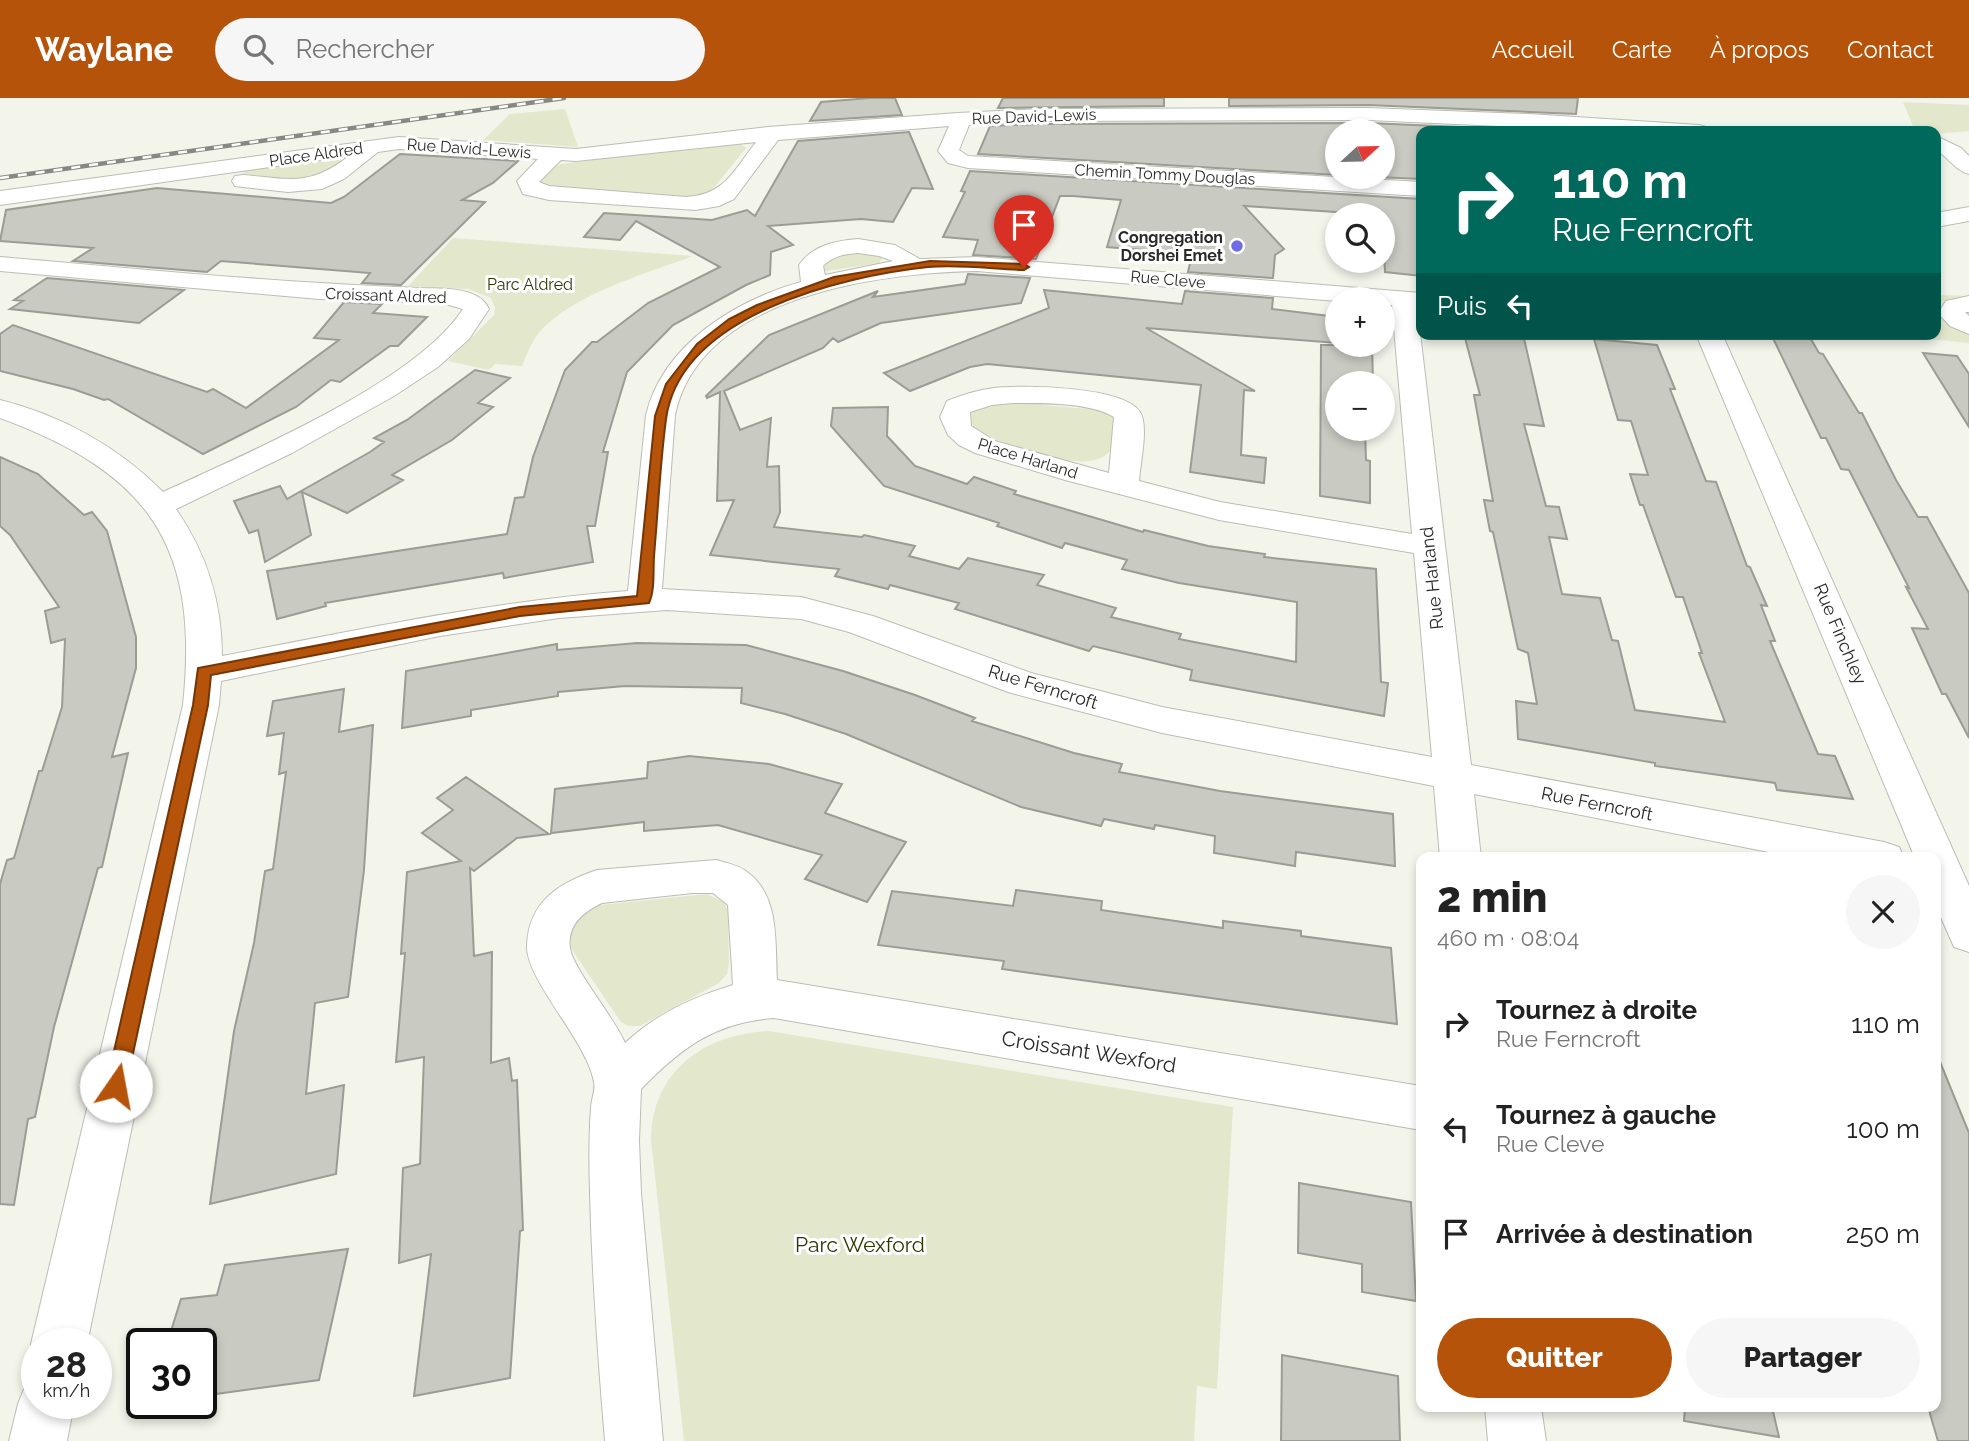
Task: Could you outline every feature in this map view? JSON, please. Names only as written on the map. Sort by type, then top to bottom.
[{"type":"street","name":"Rue David-Lewis","points":[[371,146],[417,143],[587,154],[768,133],[958,119],[1076,114],[1368,114],[1616,126]]},
{"type":"street","name":"Chemin Tommy Douglas","points":[[958,119],[959,127],[948,151],[954,159],[968,162],[1416,189]]},
{"type":"street","points":[[555,154],[528,181],[531,190],[672,203],[704,202],[726,194],[768,141],[768,133]]},
{"type":"street","points":[[1941,142],[1969,139]]},
{"type":"street","points":[[1941,145],[1954,152],[1969,168]]},
{"type":"street","name":"Place Aldred","points":[[0,198],[212,169],[216,174],[229,179],[310,184],[332,178],[371,146]]},
{"type":"street","points":[[1941,219],[1969,214]]},
{"type":"street","name":"Croissant Aldred","points":[[0,264],[282,289],[442,296],[459,298],[474,304],[474,316],[455,336],[434,356],[390,386],[297,440],[159,506]]},
{"type":"street","name":"Rue Cleve","points":[[644,600],[660,416],[671,384],[701,346],[733,321],[814,285],[915,265],[977,264],[1412,299]]},
{"type":"street","name":"Rue Harland","points":[[1412,299],[1428,546],[1460,852]]},
{"type":"street","points":[[1969,304],[1955,306],[1951,313],[1969,326]]},
{"type":"street","name":"Rue Finchley","points":[[1712,340],[1948,866],[1969,934]]},
{"type":"street","name":"Place Harland","points":[[1123,485],[1130,419],[1126,412],[1116,406],[997,394],[970,400],[957,407],[954,417],[958,429],[977,443],[1123,485],[1219,511],[1428,546]]},
{"type":"street","points":[[0,408],[55,428],[122,468],[159,506],[185,553],[195,578],[202,608],[204,672],[201,705],[63,1328]]},
{"type":"street","name":"Rue Ferncroft","points":[[204,672],[520,612],[644,600],[685,599],[801,608],[862,624],[1021,683],[1162,720],[1852,852]]},
{"type":"street","points":[[624,1438],[613,1119],[618,1082],[599,1036],[557,971],[548,949],[550,929],[560,910],[574,897],[597,887],[716,876],[731,882],[745,895],[751,910],[756,999]]},
{"type":"street","name":"Croissant Wexford","points":[[618,1082],[644,1055],[687,1023],[719,1008],[756,999],[785,1000],[1416,1107]]},
{"type":"street","points":[[1514,1412],[1517,1441]]},
{"type":"street","points":[[38,1441],[43,1419]]},
{"type":"green space","points":[[1903,102],[1969,105],[1969,131],[1941,134],[1941,126],[1913,126]]},
{"type":"green space","points":[[565,109],[578,147],[483,140],[510,114]]},
{"type":"green space","points":[[741,144],[746,148],[709,194],[693,198],[551,187],[540,182],[561,164]]},
{"type":"green space","points":[[341,157],[341,161],[318,176],[295,179],[242,174],[248,169]]},
{"type":"green space","name":"Parc Aldred","points":[[453,238],[693,256],[631,278],[567,309],[550,322],[534,340],[522,366],[495,364],[489,370],[448,361],[494,315],[495,308],[491,298],[468,289],[408,286]]},
{"type":"green space","points":[[851,252],[885,255],[879,263],[821,272],[826,259]]},
{"type":"green space","points":[[1941,296],[1969,296],[1969,343],[1939,340]]},
{"type":"green space","points":[[1011,402],[1100,410],[1115,416],[1111,449],[1101,458],[1068,460],[1008,444],[980,434],[969,426],[968,416],[978,406]]},
{"type":"green space","points":[[707,894],[724,902],[728,911],[727,974],[719,983],[640,1026],[628,1026],[621,1022],[572,950],[567,938],[571,921],[589,908],[601,905]]},
{"type":"green space","name":"Parc Wexford","points":[[769,1031],[1233,1107],[1217,1389],[1197,1386],[1194,1441],[684,1441],[651,1140],[654,1116],[661,1094],[672,1076],[686,1061],[723,1040]]},
{"type":"building","points":[[895,98],[902,115],[810,121],[821,102]]},
{"type":"building","points":[[1003,98],[1164,98],[1164,106],[998,108]]},
{"type":"building","points":[[1229,98],[1578,98],[1576,114],[1368,105],[1229,106]]},
{"type":"building","points":[[1325,123],[1325,174],[978,154],[990,126]]},
{"type":"building","points":[[1395,124],[1439,126],[1416,126],[1416,179],[1395,178]]},
{"type":"building","points":[[909,132],[933,189],[912,188],[893,222],[861,219],[768,226],[793,245],[771,252],[770,275],[746,285],[673,325],[627,372],[603,452],[608,452],[595,526],[587,526],[593,562],[504,578],[503,573],[325,603],[326,606],[277,619],[267,571],[507,534],[515,498],[524,497],[533,457],[565,370],[592,342],[597,342],[648,303],[720,267],[636,221],[620,240],[584,237],[604,213],[712,220],[747,210],[755,216],[798,141]]},
{"type":"building","points":[[400,154],[518,161],[493,183],[462,200],[485,202],[401,285],[362,283],[370,273],[221,261],[207,272],[73,261],[93,248],[0,241],[6,210],[157,188],[331,203],[344,197]]},
{"type":"building","points":[[970,171],[1416,199],[1416,275],[1394,273],[1395,203],[1325,203],[1325,211],[1244,206],[1284,249],[1275,255],[1273,278],[1188,272],[1192,254],[1107,247],[1121,200],[1073,196],[1060,196],[1036,259],[973,255],[978,240],[943,237],[965,192],[961,191]]},
{"type":"building","points":[[968,274],[1030,278],[1021,303],[881,323],[838,342],[833,338],[823,348],[724,391],[740,430],[771,418],[767,467],[779,466],[780,512],[774,527],[862,537],[864,535],[915,546],[909,556],[959,569],[968,558],[1044,575],[1037,585],[1116,608],[1111,617],[1181,634],[1179,639],[1296,662],[1297,602],[1179,583],[1122,569],[1127,560],[1065,543],[1062,548],[997,526],[999,523],[884,486],[831,426],[833,408],[888,407],[887,436],[915,466],[967,484],[974,477],[1016,491],[1014,494],[1143,532],[1144,530],[1208,546],[1265,554],[1264,557],[1376,569],[1381,682],[1388,683],[1384,716],[1190,680],[1192,670],[1093,646],[1089,651],[955,609],[959,603],[890,585],[888,589],[835,576],[839,569],[710,555],[734,500],[717,501],[720,392],[707,398],[706,396],[769,335],[878,291],[873,297],[965,284]]},
{"type":"building","points":[[47,278],[184,290],[139,323],[10,309],[23,301],[14,300]]},
{"type":"building","points":[[1044,290],[1182,304],[1185,291],[1273,298],[1272,309],[1325,316],[1325,342],[1146,328],[1255,391],[1244,390],[1241,455],[1266,458],[1264,483],[1190,472],[1201,385],[987,364],[970,367],[910,391],[884,373],[1049,308]]},
{"type":"building","points":[[344,302],[382,304],[373,313],[427,317],[398,346],[390,346],[340,382],[331,380],[296,407],[203,454],[108,399],[0,371],[0,334],[13,325],[207,392],[213,389],[246,408],[339,340],[314,338]]},
{"type":"building","points":[[1466,340],[1524,340],[1544,426],[1524,424],[1546,506],[1559,507],[1567,539],[1549,537],[1562,594],[1600,598],[1612,640],[1618,641],[1635,710],[1725,722],[1699,653],[1702,653],[1683,597],[1676,597],[1643,505],[1640,505],[1630,474],[1648,475],[1631,421],[1618,420],[1594,340],[1657,345],[1675,389],[1670,389],[1706,481],[1716,482],[1747,566],[1750,567],[1767,606],[1761,605],[1775,641],[1770,641],[1818,754],[1835,756],[1853,799],[1777,790],[1775,783],[1655,766],[1655,763],[1518,739],[1516,701],[1537,704],[1528,653],[1518,649],[1484,500],[1493,501],[1474,395],[1480,395]]},
{"type":"building","points":[[1774,340],[1811,340],[1819,353],[1823,354],[1859,413],[1862,413],[1918,517],[1927,517],[1969,593],[1969,738],[1946,694],[1942,694],[1912,628],[1928,629],[1906,587],[1909,588],[1849,470],[1841,469],[1826,438],[1821,438]]},
{"type":"building","points":[[1321,345],[1325,345],[1325,357],[1372,357],[1373,371],[1325,371],[1325,441],[1365,441],[1366,460],[1370,461],[1370,503],[1320,496]]},
{"type":"building","points":[[1923,353],[1957,356],[1969,374],[1969,427]]},
{"type":"building","points":[[475,370],[510,378],[478,403],[493,407],[452,440],[392,475],[403,480],[347,513],[302,492],[311,535],[265,562],[258,530],[249,533],[234,501],[280,486],[287,499],[370,452],[384,442],[374,438],[407,420]]},
{"type":"building","points":[[0,457],[38,474],[84,515],[92,512],[107,531],[136,637],[136,668],[112,757],[128,753],[102,867],[98,868],[54,1027],[35,1117],[28,1119],[14,1205],[0,1204],[0,884],[7,860],[14,858],[39,771],[42,771],[62,707],[65,639],[51,643],[45,611],[59,607],[10,535],[0,526]]},
{"type":"building","points":[[637,643],[746,645],[843,671],[975,718],[972,721],[1074,753],[1122,764],[1119,772],[1220,791],[1393,814],[1395,866],[1296,852],[1295,866],[1214,853],[1215,836],[1155,825],[1154,829],[1104,819],[1101,826],[1021,807],[846,734],[741,703],[742,688],[625,686],[558,692],[558,696],[471,710],[471,716],[402,728],[406,671],[557,644],[557,650]]},
{"type":"building","points":[[344,689],[339,732],[373,725],[364,870],[348,997],[315,1003],[306,1094],[344,1085],[336,1174],[210,1204],[234,1031],[254,943],[265,871],[273,869],[286,772],[279,774],[284,733],[267,736],[273,701]]},
{"type":"building","points":[[689,756],[769,764],[842,784],[825,813],[906,842],[867,902],[805,879],[822,855],[718,825],[644,831],[644,822],[551,833],[555,789],[647,778],[648,762]]},
{"type":"building","points":[[466,777],[549,834],[517,838],[474,871],[470,868],[474,956],[492,952],[491,1063],[509,1058],[512,1081],[517,1080],[523,1230],[520,1231],[510,1378],[414,1396],[431,1254],[399,1263],[403,1168],[420,1164],[424,1057],[396,1062],[405,953],[401,954],[407,872],[461,861],[422,833],[453,810],[437,798]]},
{"type":"building","points":[[1016,890],[1102,901],[1101,910],[1223,928],[1223,921],[1301,931],[1301,936],[1391,948],[1397,1024],[1002,969],[1004,961],[878,945],[892,891],[1013,906]]},
{"type":"building","points":[[1941,1064],[1969,1133],[1969,1441],[1938,1441],[1929,1412],[1941,1412]]},
{"type":"building","points":[[1299,1183],[1411,1202],[1416,1301],[1362,1292],[1362,1264],[1298,1253]]},
{"type":"building","points":[[348,1249],[319,1380],[217,1394],[217,1328],[172,1328],[181,1299],[217,1295],[225,1265]]},
{"type":"building","points":[[1282,1355],[1398,1376],[1400,1441],[1281,1441]]},
{"type":"building","points":[[1685,1412],[1773,1412],[1779,1437],[1684,1421]]},
{"type":"railway","points":[[0,178],[564,98]]},
{"type":"place","name":"Congregation Dorshei Emet","points":[[1237,246]]},
{"type":"route","points":[[116,1086],[201,705],[204,672],[440,625],[559,607],[644,600],[660,416],[671,384],[701,346],[733,321],[761,307],[814,285],[838,279],[930,264],[1024,267]]}]
